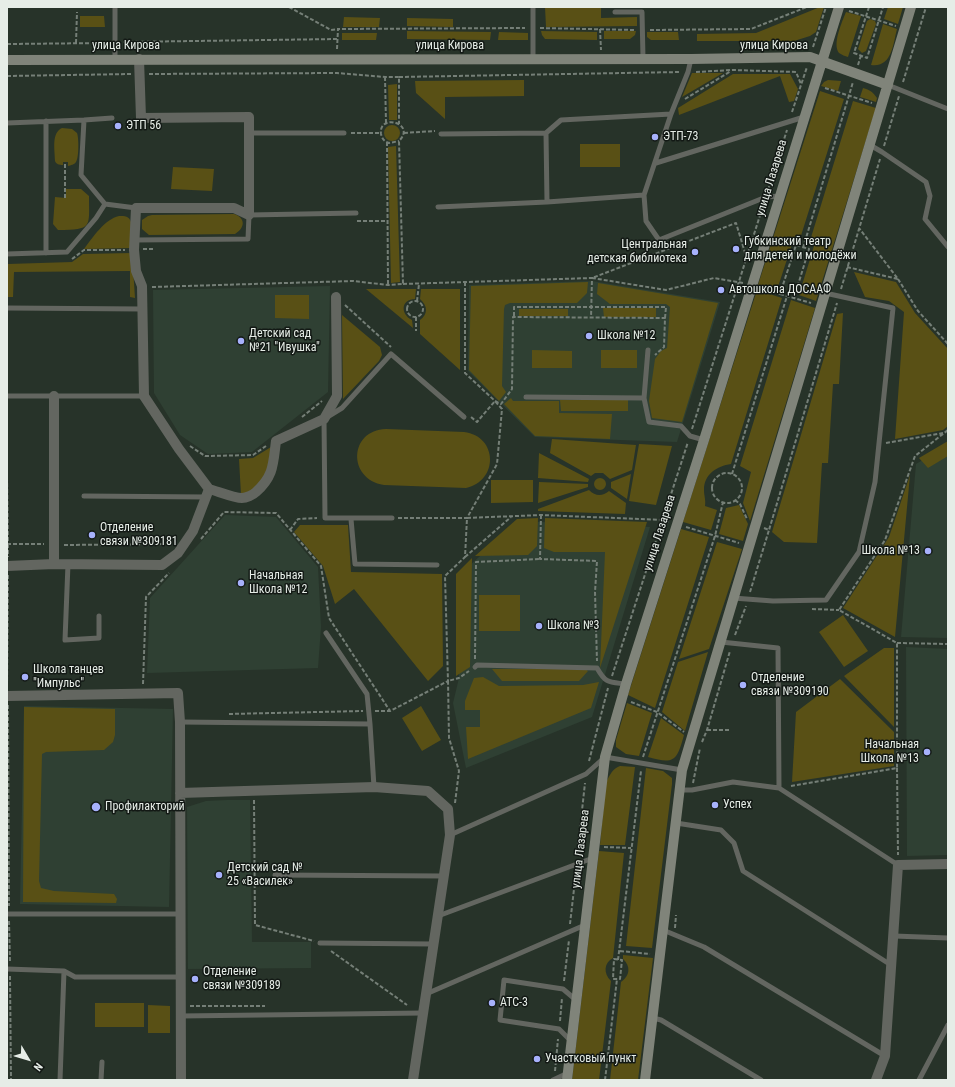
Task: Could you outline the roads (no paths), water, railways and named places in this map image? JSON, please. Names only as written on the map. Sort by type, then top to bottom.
[{"type":"main road","points":[[645,1080],[682,770],[721,642],[752,524],[825,293],[911,7]]},
{"type":"main road","name":"улица Лазарева","points":[[567,1077],[605,757],[626,684],[839,8]]},
{"type":"main road","name":"улица Кирова","points":[[7,60],[691,59],[810,57],[888,85]]},
{"type":"street","points":[[139,59],[141,118],[248,117],[249,215],[234,208],[136,208],[136,272],[142,286],[144,396],[207,493],[243,498],[254,494],[263,486],[270,476],[273,466],[276,441],[324,420],[337,396],[336,297]]},
{"type":"street","points":[[54,396],[54,564]]},
{"type":"street","points":[[8,566],[54,564],[162,565],[178,553],[193,531],[207,493]]},
{"type":"street","points":[[7,696],[178,693],[180,722],[180,977],[183,1011],[181,1080]]},
{"type":"street","points":[[180,793],[374,787],[428,791],[448,810],[450,835],[413,1080]]},
{"type":"street","points":[[876,1080],[885,1056],[898,864],[948,864]]},
{"type":"lane","points":[[115,7],[115,60]]},
{"type":"lane","points":[[533,7],[534,59]]},
{"type":"lane","points":[[615,12],[642,12],[643,58]]},
{"type":"lane","points":[[691,59],[688,72],[671,114],[656,163],[644,195],[646,221],[660,240],[766,196],[780,196]]},
{"type":"lane","points":[[888,85],[948,109]]},
{"type":"lane","points":[[441,134],[546,133],[561,120],[671,114]]},
{"type":"lane","points":[[656,163],[805,117]]},
{"type":"lane","points":[[7,123],[112,118]]},
{"type":"lane","points":[[84,120],[81,174],[105,204],[136,208]]},
{"type":"lane","points":[[46,122],[46,253]]},
{"type":"lane","points":[[249,133],[344,133]]},
{"type":"lane","points":[[546,133],[548,202]]},
{"type":"lane","points":[[870,145],[926,182],[930,196],[925,219],[948,247]]},
{"type":"lane","points":[[438,207],[548,202],[644,195]]},
{"type":"lane","points":[[7,254],[67,252],[96,218],[105,204]]},
{"type":"lane","points":[[135,240],[248,239],[249,215],[356,214]]},
{"type":"lane","points":[[733,598],[773,601],[826,600],[859,552],[875,482],[893,308],[825,293]]},
{"type":"lane","points":[[7,308],[142,309]]},
{"type":"lane","points":[[648,350],[644,398],[648,422],[682,426],[690,436],[704,440]]},
{"type":"lane","points":[[392,518],[325,518],[324,420],[342,408],[391,354],[465,415]]},
{"type":"lane","points":[[7,396],[144,396]]},
{"type":"lane","points":[[526,397],[644,398]]},
{"type":"lane","points":[[84,496],[207,493]]},
{"type":"lane","points":[[351,518],[355,564],[437,565]]},
{"type":"lane","points":[[68,564],[65,640],[99,638],[99,616]]},
{"type":"lane","points":[[326,633],[367,694],[374,787]]},
{"type":"lane","points":[[721,642],[778,648],[780,788]]},
{"type":"lane","points":[[475,667],[477,665],[597,668],[603,678],[610,682],[626,684]]},
{"type":"lane","points":[[180,722],[370,724]]},
{"type":"lane","points":[[450,835],[586,774],[605,757],[642,762],[682,770]]},
{"type":"lane","points":[[679,790],[692,790],[733,782],[780,788],[898,864]]},
{"type":"lane","points":[[676,823],[721,830],[734,843],[743,871],[892,966]]},
{"type":"lane","points":[[438,916],[593,858]]},
{"type":"lane","points":[[275,875],[444,876]]},
{"type":"lane","points":[[8,914],[180,914]]},
{"type":"lane","points":[[425,995],[585,925]]},
{"type":"lane","points":[[663,930],[704,947],[885,1056]]},
{"type":"lane","points":[[894,936],[948,938]]},
{"type":"lane","points":[[320,943],[433,944]]},
{"type":"lane","points":[[8,969],[64,971],[75,978],[180,977]]},
{"type":"lane","points":[[60,1080],[64,971]]},
{"type":"lane","points":[[572,1041],[559,1029],[500,1020],[504,980],[563,989],[576,1000]]},
{"type":"lane","points":[[183,1011],[423,1013]]},
{"type":"lane","points":[[653,1018],[661,1020],[761,1080]]},
{"type":"lane","points":[[919,1080],[948,1025]]},
{"type":"lane","points":[[101,1080],[102,1062]]},
{"type":"lane","points":[[553,1080],[567,1077]]},
{"type":"place","name":"ЭТП 56","points":[[118,126]]},
{"type":"place","name":"ЭТП-73","points":[[655,137]]},
{"type":"place","name":"Губкинский театр для детей и молодёжи","points":[[736,249]]},
{"type":"place","name":"Центральная детская библиотека","points":[[695,252]]},
{"type":"place","name":"Автошкола ДОСААФ","points":[[721,290]]},
{"type":"place","name":"Школа №12","points":[[589,336]]},
{"type":"place","name":"Детский сад №21 \"Ивушка\"","points":[[241,341]]},
{"type":"place","name":"Отделение связи №309181","points":[[92,535]]},
{"type":"place","name":"Школа №13","points":[[928,551]]},
{"type":"place","name":"Начальная Школа №12","points":[[241,583]]},
{"type":"place","name":"Школа №3","points":[[539,626]]},
{"type":"place","name":"Школа танцев \"Импульс\"","points":[[25,677]]},
{"type":"place","name":"Отделение связи №309190","points":[[743,685]]},
{"type":"place","name":"Начальная Школа №13","points":[[927,752]]},
{"type":"place","name":"Успех","points":[[715,805]]},
{"type":"place","name":"Профилакторий","points":[[96,807]]},
{"type":"place","name":"Детский сад № 25 «Василек»","points":[[219,875]]},
{"type":"place","name":"Отделение связи №309189","points":[[195,979]]},
{"type":"place","name":"АТС-3","points":[[492,1003]]},
{"type":"place","name":"Участковый пункт","points":[[537,1059]]}]
